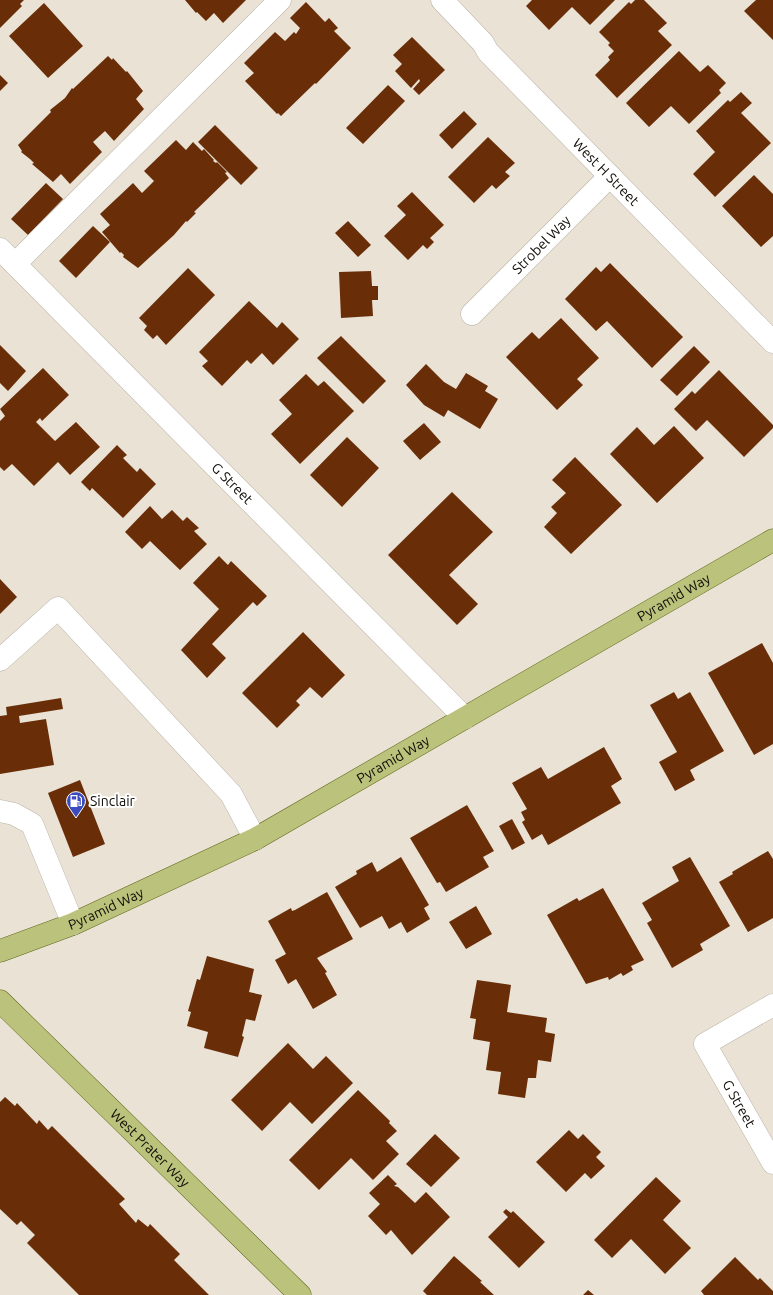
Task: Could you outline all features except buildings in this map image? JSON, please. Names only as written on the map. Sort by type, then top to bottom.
[{"type":"main road","name":"Pyramid Way","points":[[0,951],[73,924],[255,839],[773,540]]},
{"type":"main road","name":"West Prater Way","points":[[0,1001],[300,1295]]},
{"type":"street","points":[[7,257],[280,0]]},
{"type":"street","name":"West H Street","points":[[442,0],[483,43],[488,52],[773,342]]},
{"type":"street","name":"Strobel Way","points":[[472,314],[610,176]]},
{"type":"street","name":"G Street","points":[[7,257],[465,718]]},
{"type":"street","points":[[0,660],[58,608],[231,794],[255,839]]},
{"type":"street","points":[[0,812],[14,814],[32,824],[73,924]]},
{"type":"street","name":"G Street","points":[[773,1005],[705,1044],[773,1164]]},
{"type":"place","name":"Sinclair","points":[[76,818]]}]
